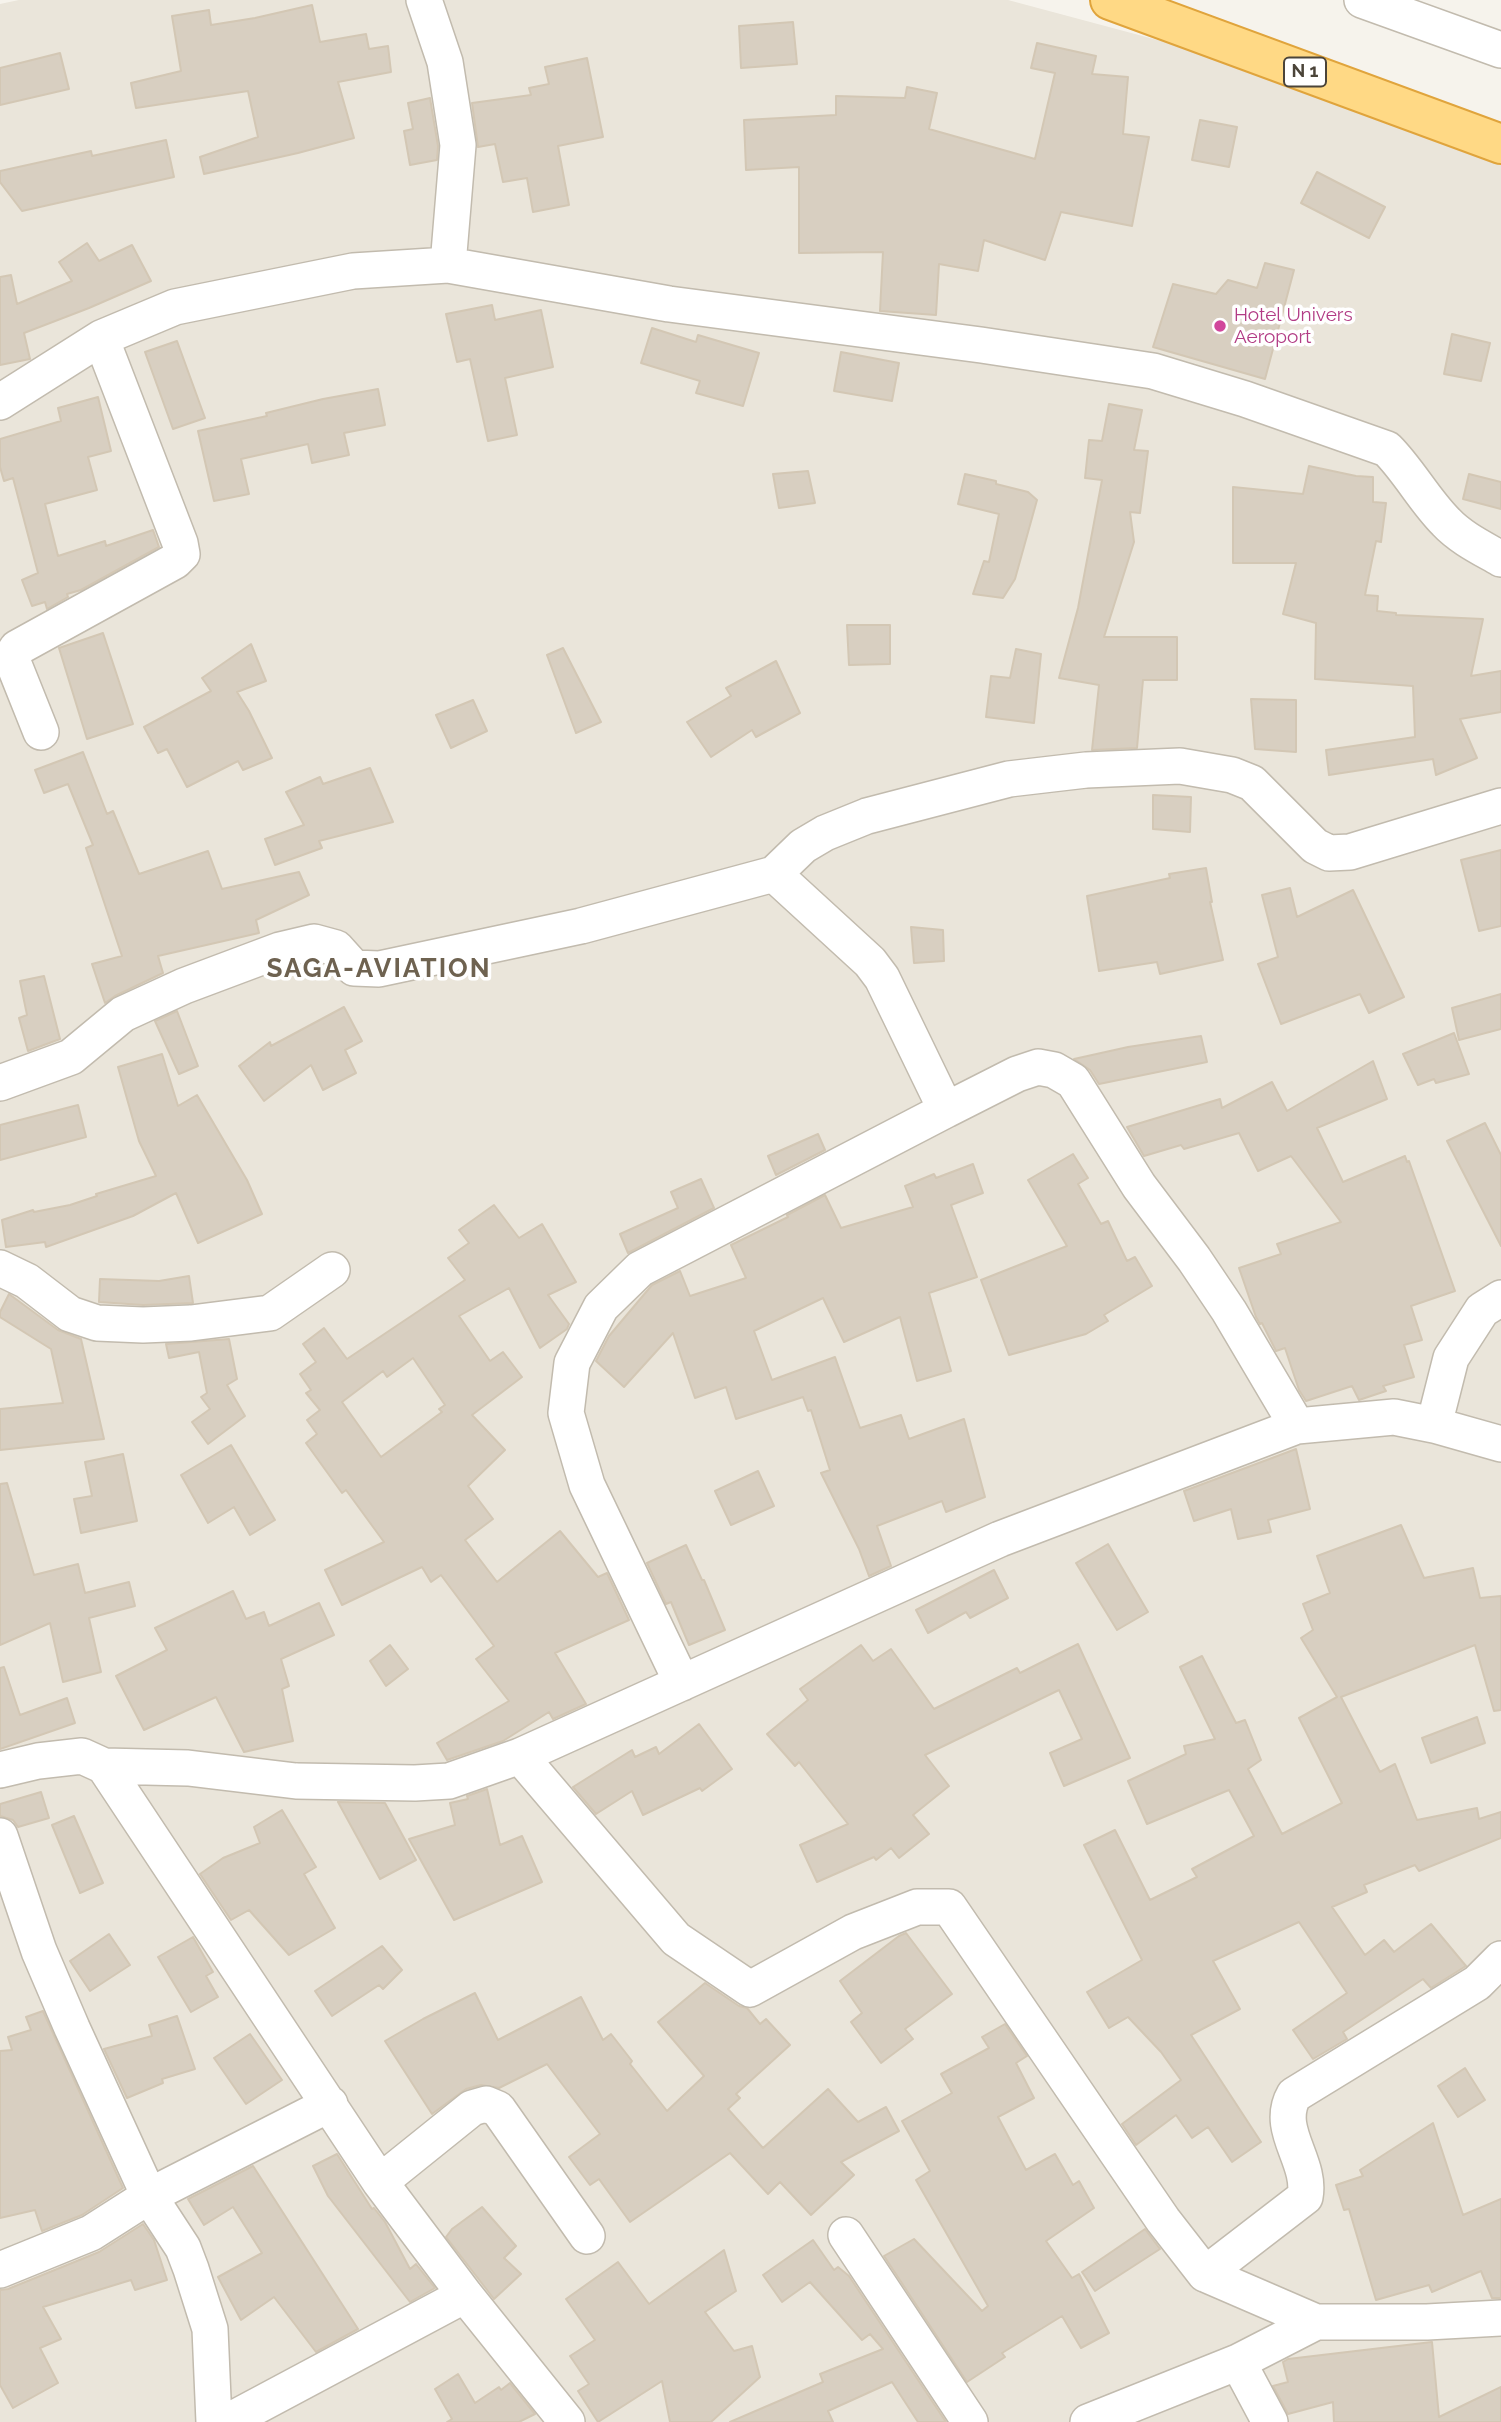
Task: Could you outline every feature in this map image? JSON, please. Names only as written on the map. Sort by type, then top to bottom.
[{"type":"highway","name":"N 1","points":[[1110,0],[1501,144]]},
{"type":"street","points":[[424,0],[445,62],[458,145],[448,265]]},
{"type":"street","points":[[1362,0],[1501,50]]},
{"type":"street","points":[[0,401],[101,338],[175,307],[354,271],[448,265],[669,304],[981,345],[1153,371],[1245,399],[1387,449],[1446,522],[1466,539],[1501,559]]},
{"type":"street","points":[[41,732],[13,662],[17,648],[175,561],[182,554],[101,338]]},
{"type":"street","points":[[0,1083],[72,1057],[123,1014],[184,986],[280,950],[314,942],[336,948],[354,968],[379,970],[581,926],[774,874],[803,846],[825,833],[867,816],[1009,779],[1086,770],[1180,766],[1232,775],[1252,783],[1315,846],[1329,853],[1350,852],[1501,806]]},
{"type":"street","points":[[774,874],[870,962],[882,978],[946,1111]]},
{"type":"street","points":[[682,1683],[587,1485],[566,1413],[572,1363],[601,1307],[640,1269],[1017,1074],[1038,1068],[1054,1070],[1073,1081],[1139,1186],[1194,1259],[1228,1311],[1297,1426]]},
{"type":"street","points":[[0,1268],[27,1282],[70,1314],[97,1323],[143,1325],[191,1323],[270,1313],[332,1270]]},
{"type":"street","points":[[1434,1425],[1451,1359],[1482,1310],[1501,1298]]},
{"type":"street","points":[[0,1770],[38,1760],[82,1756],[104,1766],[188,1768],[296,1781],[450,1781],[520,1756],[1000,1539],[1297,1426],[1394,1418],[1434,1425],[1501,1444]]},
{"type":"street","points":[[520,1756],[676,1939],[750,1989],[853,1932],[918,1907],[949,1907],[1156,2209],[1205,2274],[1315,2322],[1427,2322],[1501,2318]]},
{"type":"street","points":[[104,1766],[380,2182],[566,2422]]},
{"type":"street","points":[[0,1836],[40,1951],[122,2140],[149,2196],[183,2248],[210,2329],[214,2422]]},
{"type":"street","points":[[1205,2274],[1305,2197],[1306,2179],[1287,2121],[1287,2108],[1294,2095],[1477,1983],[1501,1959]]},
{"type":"street","points":[[0,2270],[90,2232],[149,2196],[330,2104]]},
{"type":"street","points":[[380,2182],[472,2108],[486,2104],[498,2109],[587,2236]]},
{"type":"street","points":[[846,2235],[970,2422]]},
{"type":"street","points":[[227,2422],[465,2295]]},
{"type":"street","points":[[1088,2422],[1238,2362],[1315,2322]]},
{"type":"street","points":[[1238,2362],[1270,2422]]},
{"type":"shaded area","points":[[19,0],[1008,0],[1501,132],[1501,2422],[0,2422],[0,4]]},
{"type":"building","points":[[312,5],[320,42],[366,34],[369,49],[388,46],[391,72],[338,82],[354,138],[204,174],[200,157],[258,137],[248,91],[136,108],[131,83],[181,71],[172,16],[209,10],[211,25]]},
{"type":"building","points":[[793,22],[797,64],[741,68],[739,26]]},
{"type":"building","points":[[1037,43],[1096,56],[1092,74],[1128,77],[1123,134],[1149,137],[1132,226],[1061,212],[1045,260],[984,240],[978,271],[939,264],[936,315],[880,311],[883,252],[799,253],[799,167],[746,170],[744,120],[836,115],[836,96],[905,98],[907,87],[937,93],[929,129],[1035,159],[1055,73],[1031,68]]},
{"type":"building","points":[[60,53],[69,89],[0,105],[0,68]]},
{"type":"building","points":[[587,58],[603,137],[558,146],[569,205],[533,212],[527,178],[503,182],[495,144],[478,147],[472,103],[531,95],[529,88],[549,84],[545,67]]},
{"type":"building","points":[[430,98],[438,146],[437,160],[410,165],[404,131],[413,129],[408,103]]},
{"type":"building","points":[[1200,120],[1237,127],[1229,167],[1192,160]]},
{"type":"building","points":[[166,140],[174,177],[22,211],[0,182],[0,171],[91,151],[92,156]]},
{"type":"building","points":[[1317,172],[1385,207],[1369,238],[1301,203]]},
{"type":"building","points":[[87,243],[99,261],[132,245],[151,281],[24,333],[30,359],[0,365],[0,277],[11,275],[17,304],[72,281],[59,262]]},
{"type":"building","name":"Hotel Univers Aeroport","points":[[1265,263],[1294,270],[1265,379],[1153,347],[1173,284],[1216,294],[1228,280],[1257,288]]},
{"type":"building","points":[[492,305],[495,320],[541,310],[553,367],[505,378],[517,435],[488,441],[470,359],[457,362],[446,314]]},
{"type":"building","points":[[652,328],[696,342],[698,335],[759,353],[743,406],[696,393],[700,381],[641,363]]},
{"type":"building","points":[[1452,334],[1490,343],[1481,381],[1444,374]]},
{"type":"building","points":[[177,341],[205,418],[173,429],[145,352]]},
{"type":"building","points":[[841,352],[899,363],[892,401],[834,391]]},
{"type":"building","points":[[378,389],[385,425],[344,433],[349,455],[312,463],[308,444],[241,459],[249,494],[214,501],[198,431],[267,416],[266,413],[323,399]]},
{"type":"building","points":[[98,397],[111,451],[88,457],[97,490],[45,504],[58,556],[105,541],[106,546],[153,530],[159,547],[81,590],[67,594],[68,597],[47,609],[45,602],[32,606],[22,580],[38,573],[13,478],[4,481],[0,467],[0,439],[61,421],[58,408]]},
{"type":"building","points":[[1109,404],[1142,410],[1134,450],[1148,451],[1140,513],[1130,512],[1134,542],[1104,637],[1177,637],[1177,680],[1143,680],[1137,748],[1092,750],[1099,685],[1059,678],[1078,608],[1102,480],[1085,478],[1089,440],[1102,441]]},
{"type":"building","points":[[1309,466],[1373,477],[1373,502],[1386,503],[1381,542],[1376,541],[1365,595],[1378,596],[1377,611],[1396,615],[1483,619],[1471,676],[1501,671],[1501,712],[1460,719],[1477,758],[1436,775],[1433,759],[1329,775],[1326,750],[1415,737],[1413,686],[1315,679],[1316,623],[1283,614],[1296,563],[1233,563],[1233,487],[1303,494]]},
{"type":"building","points":[[808,471],[815,503],[779,508],[773,474]]},
{"type":"building","points":[[965,474],[1028,492],[1037,500],[1015,579],[1003,598],[973,594],[984,561],[989,562],[999,514],[958,504]]},
{"type":"building","points":[[1469,474],[1501,482],[1501,509],[1463,499]]},
{"type":"building","points":[[847,625],[890,625],[890,664],[849,665]]},
{"type":"building","points":[[103,633],[133,724],[87,739],[59,648]]},
{"type":"building","points":[[251,644],[266,681],[237,692],[272,758],[243,770],[238,761],[187,787],[167,749],[158,753],[144,727],[211,691],[202,678]]},
{"type":"building","points":[[563,648],[601,722],[576,733],[547,655]]},
{"type":"building","points":[[1016,649],[1041,654],[1034,723],[986,717],[991,676],[1010,678]]},
{"type":"building","points":[[776,661],[800,713],[756,737],[752,730],[711,757],[687,722],[731,696],[726,688]]},
{"type":"building","points":[[1251,699],[1296,700],[1296,752],[1255,749]]},
{"type":"building","points":[[473,700],[487,731],[451,748],[436,715]]},
{"type":"building","points":[[83,752],[107,814],[113,811],[139,874],[208,851],[222,889],[299,872],[309,895],[256,920],[259,933],[158,956],[163,973],[105,1003],[92,964],[122,956],[86,848],[93,845],[68,784],[44,793],[35,770]]},
{"type":"building","points":[[370,768],[393,822],[319,841],[322,848],[275,865],[265,839],[304,825],[286,792],[320,777],[323,784]]},
{"type":"building","points":[[1153,795],[1191,797],[1190,832],[1153,829]]},
{"type":"building","points":[[1501,850],[1501,926],[1479,931],[1461,860]]},
{"type":"building","points":[[1206,868],[1210,902],[1223,960],[1160,974],[1157,962],[1099,971],[1087,896],[1170,878],[1169,874]]},
{"type":"building","points":[[1290,888],[1297,917],[1353,890],[1404,997],[1369,1013],[1360,994],[1281,1024],[1258,964],[1278,957],[1262,895]]},
{"type":"building","points":[[911,927],[943,930],[944,961],[914,963]]},
{"type":"building","points":[[44,976],[60,1039],[28,1051],[19,1018],[27,1015],[20,981]]},
{"type":"building","points":[[1501,994],[1501,1029],[1459,1040],[1452,1008]]},
{"type":"building","points":[[344,1007],[362,1041],[345,1050],[356,1073],[323,1090],[311,1065],[264,1101],[239,1066],[270,1042],[271,1046]]},
{"type":"building","points":[[177,1011],[198,1066],[179,1074],[155,1021]]},
{"type":"building","points":[[1454,1033],[1469,1074],[1436,1083],[1434,1079],[1418,1085],[1403,1054]]},
{"type":"building","points":[[1201,1036],[1207,1062],[1099,1084],[1090,1070],[1074,1059],[1128,1047]]},
{"type":"building","points":[[162,1054],[178,1106],[197,1095],[247,1180],[262,1214],[198,1243],[176,1193],[133,1216],[46,1247],[45,1242],[6,1247],[2,1220],[33,1210],[34,1212],[70,1205],[97,1196],[96,1194],[156,1176],[139,1141],[118,1067]]},
{"type":"building","points":[[1373,1061],[1387,1099],[1317,1128],[1343,1182],[1405,1156],[1455,1291],[1411,1306],[1422,1340],[1404,1345],[1414,1377],[1383,1386],[1386,1391],[1359,1400],[1352,1386],[1306,1401],[1299,1390],[1285,1348],[1276,1351],[1262,1323],[1260,1324],[1256,1317],[1239,1268],[1281,1254],[1277,1244],[1341,1222],[1291,1156],[1258,1171],[1239,1133],[1184,1149],[1181,1145],[1144,1156],[1127,1127],[1220,1099],[1222,1108],[1272,1082],[1287,1111]]},
{"type":"building","points":[[78,1105],[86,1137],[0,1160],[0,1125]]},
{"type":"building","points":[[1485,1123],[1501,1155],[1501,1246],[1447,1141]]},
{"type":"building","points":[[818,1134],[825,1150],[776,1175],[768,1156]]},
{"type":"building","points":[[1073,1154],[1088,1178],[1078,1184],[1101,1224],[1108,1221],[1127,1261],[1135,1257],[1152,1286],[1104,1315],[1108,1321],[1086,1334],[1009,1355],[981,1280],[1067,1246],[1028,1180]]},
{"type":"building","points":[[973,1164],[983,1193],[951,1205],[977,1277],[929,1293],[951,1371],[917,1381],[900,1317],[844,1342],[823,1298],[754,1331],[772,1380],[835,1357],[860,1428],[901,1415],[909,1439],[964,1419],[985,1497],[946,1512],[942,1501],[877,1526],[891,1566],[869,1576],[859,1549],[821,1473],[830,1470],[811,1410],[808,1411],[803,1397],[736,1419],[726,1387],[695,1398],[673,1333],[624,1387],[596,1361],[609,1336],[652,1285],[680,1271],[690,1296],[746,1278],[731,1245],[825,1195],[841,1228],[913,1207],[905,1186],[934,1174],[936,1178]]},
{"type":"building","points":[[701,1179],[714,1208],[628,1253],[620,1234],[678,1208],[671,1192]]},
{"type":"building","points":[[494,1205],[519,1238],[542,1224],[576,1282],[548,1295],[569,1324],[567,1329],[540,1348],[509,1288],[459,1316],[490,1361],[503,1352],[522,1377],[472,1415],[505,1450],[468,1486],[493,1519],[465,1540],[497,1582],[560,1531],[598,1577],[607,1573],[629,1620],[555,1653],[586,1704],[553,1719],[549,1712],[503,1741],[447,1760],[437,1743],[509,1701],[476,1659],[494,1646],[441,1575],[431,1582],[422,1567],[342,1605],[325,1570],[384,1542],[346,1490],[342,1493],[306,1443],[317,1434],[307,1420],[320,1410],[306,1393],[311,1390],[300,1374],[316,1362],[303,1344],[324,1328],[347,1359],[465,1280],[448,1258],[469,1243],[459,1230]],"holes":[[[413,1358],[445,1405],[439,1409],[442,1412],[381,1457],[342,1402],[383,1371],[387,1377]]]},
{"type":"building","points":[[189,1276],[193,1303],[143,1305],[99,1302],[100,1279],[159,1281]]},
{"type":"building","points":[[9,1294],[58,1330],[81,1339],[104,1439],[0,1450],[0,1409],[63,1403],[51,1349],[0,1317]]},
{"type":"building","points":[[229,1339],[237,1379],[227,1385],[245,1416],[208,1444],[192,1422],[210,1409],[201,1397],[207,1393],[199,1352],[169,1358],[166,1344]]},
{"type":"building","points":[[231,1445],[275,1520],[250,1535],[234,1507],[208,1523],[181,1475]]},
{"type":"building","points":[[1296,1449],[1310,1509],[1268,1520],[1271,1532],[1238,1539],[1231,1509],[1194,1521],[1184,1491]]},
{"type":"building","points":[[123,1454],[137,1521],[81,1533],[74,1499],[92,1496],[85,1462]]},
{"type":"building","points":[[758,1471],[774,1506],[731,1525],[715,1491]]},
{"type":"building","points":[[7,1483],[34,1575],[78,1564],[85,1593],[129,1582],[135,1606],[89,1618],[101,1672],[63,1682],[50,1623],[0,1645],[0,1484]]},
{"type":"building","points":[[1401,1525],[1424,1578],[1473,1568],[1480,1598],[1501,1596],[1501,1710],[1494,1711],[1475,1645],[1341,1697],[1380,1772],[1395,1764],[1417,1820],[1477,1808],[1479,1819],[1501,1812],[1501,1838],[1419,1871],[1415,1865],[1364,1885],[1367,1892],[1332,1907],[1365,1955],[1384,1940],[1394,1952],[1431,1924],[1466,1966],[1431,1988],[1423,1979],[1343,2032],[1347,2039],[1313,2059],[1293,2030],[1347,1993],[1299,1922],[1213,1961],[1240,2009],[1191,2035],[1261,2142],[1232,2162],[1208,2127],[1192,2138],[1176,2115],[1136,2145],[1122,2124],[1181,2080],[1161,2052],[1128,2017],[1109,2028],[1087,1992],[1142,1960],[1084,1845],[1115,1830],[1150,1900],[1197,1877],[1192,1869],[1254,1836],[1229,1790],[1147,1824],[1128,1781],[1186,1754],[1184,1746],[1215,1739],[1180,1667],[1202,1656],[1236,1723],[1245,1720],[1261,1760],[1248,1769],[1282,1834],[1342,1803],[1299,1718],[1337,1697],[1301,1638],[1313,1630],[1303,1604],[1330,1593],[1317,1556]]},
{"type":"building","points":[[1108,1544],[1148,1612],[1117,1630],[1076,1563]]},
{"type":"building","points":[[686,1545],[725,1630],[689,1645],[671,1602],[666,1604],[647,1563]]},
{"type":"building","points":[[994,1570],[1008,1598],[970,1618],[966,1612],[928,1633],[916,1610]]},
{"type":"building","points":[[233,1591],[246,1619],[264,1612],[269,1626],[319,1603],[334,1635],[281,1659],[289,1686],[282,1689],[293,1741],[244,1752],[216,1697],[144,1730],[116,1676],[167,1650],[155,1628]]},
{"type":"building","points":[[1078,1644],[1130,1758],[1064,1786],[1050,1753],[1082,1739],[1059,1690],[925,1755],[949,1786],[913,1815],[929,1834],[899,1858],[891,1848],[876,1860],[874,1857],[817,1882],[800,1845],[848,1824],[799,1762],[795,1766],[767,1734],[808,1700],[800,1689],[861,1645],[873,1661],[891,1649],[934,1709],[1017,1668],[1020,1673]]},
{"type":"building","points":[[390,1645],[408,1669],[386,1686],[370,1661]]},
{"type":"building","points":[[4,1667],[20,1715],[67,1698],[75,1723],[0,1749],[0,1668]]},
{"type":"building","points":[[1477,1717],[1485,1743],[1431,1763],[1422,1738]]},
{"type":"building","points":[[699,1724],[732,1769],[702,1791],[700,1788],[643,1815],[632,1791],[596,1814],[573,1787],[632,1750],[635,1757],[656,1747],[659,1754]]},
{"type":"building","points":[[487,1789],[500,1845],[522,1836],[542,1882],[454,1920],[409,1839],[455,1825],[450,1803],[468,1799],[467,1796]]},
{"type":"building","points":[[41,1792],[49,1818],[18,1827],[13,1820],[0,1816],[0,1804]]},
{"type":"building","points":[[338,1802],[385,1803],[416,1860],[380,1879]]},
{"type":"building","points":[[282,1810],[316,1867],[304,1874],[335,1928],[289,1955],[249,1910],[231,1920],[200,1874],[223,1858],[260,1843],[254,1827]]},
{"type":"building","points":[[74,1816],[103,1883],[80,1893],[52,1825]]},
{"type":"building","points":[[906,1933],[952,1994],[905,2029],[913,2039],[881,2063],[851,2022],[862,2013],[840,1981]]},
{"type":"building","points":[[109,1934],[130,1965],[90,1991],[70,1961]]},
{"type":"building","points":[[193,1937],[213,1972],[206,1976],[218,1997],[191,2012],[158,1957]]},
{"type":"building","points":[[382,1946],[402,1970],[383,1989],[379,1985],[332,2016],[315,1991]]},
{"type":"building","points":[[705,1983],[739,2006],[747,2008],[760,2024],[766,2019],[790,2045],[736,2094],[740,2098],[728,2109],[763,2148],[828,2089],[858,2122],[886,2107],[899,2131],[841,2162],[854,2175],[811,2215],[780,2182],[768,2194],[730,2153],[630,2222],[599,2179],[590,2185],[569,2157],[600,2134],[547,2064],[499,2088],[481,2085],[466,2089],[432,2114],[385,2041],[475,1993],[498,2040],[581,1997],[603,2040],[611,2034],[632,2061],[630,2064],[667,2111],[704,2076],[658,2022]]},
{"type":"building","points":[[43,2011],[123,2188],[82,2215],[42,2231],[35,2210],[0,2218],[0,2051],[12,2050],[8,2037],[31,2030],[26,2017]]},
{"type":"building","points":[[177,2016],[195,2069],[162,2079],[163,2083],[127,2098],[104,2049],[152,2036],[149,2025]]},
{"type":"building","points":[[1005,2024],[1027,2056],[1016,2063],[1034,2098],[998,2117],[1026,2170],[1055,2154],[1073,2185],[1079,2181],[1094,2208],[1046,2241],[1072,2278],[1079,2274],[1109,2333],[1081,2348],[1062,2316],[1002,2353],[1005,2357],[967,2382],[884,2256],[914,2239],[982,2311],[988,2306],[916,2180],[930,2171],[902,2121],[952,2093],[941,2074],[989,2048],[982,2037]]},
{"type":"building","points":[[250,2034],[282,2080],[246,2104],[214,2058]]},
{"type":"building","points":[[1465,2068],[1485,2100],[1458,2117],[1438,2086]]},
{"type":"building","points":[[1433,2123],[1463,2215],[1501,2199],[1501,2298],[1492,2298],[1481,2271],[1432,2292],[1429,2285],[1376,2300],[1349,2209],[1344,2210],[1336,2185],[1363,2176],[1360,2170]]},
{"type":"building","points":[[337,2154],[372,2209],[374,2208],[385,2222],[410,2269],[416,2264],[435,2288],[410,2302],[328,2196],[313,2166]]},
{"type":"building","points":[[253,2166],[358,2329],[316,2352],[274,2297],[241,2320],[218,2277],[262,2253],[233,2207],[204,2225],[188,2199]]},
{"type":"building","points":[[482,2207],[516,2246],[504,2258],[521,2274],[494,2299],[446,2237],[452,2229]]},
{"type":"building","points":[[143,2224],[154,2240],[167,2280],[135,2290],[131,2280],[43,2307],[61,2339],[40,2348],[58,2383],[13,2408],[0,2385],[0,2290],[99,2252]]},
{"type":"building","points":[[1145,2229],[1160,2249],[1095,2291],[1082,2272]]},
{"type":"building","points":[[813,2240],[834,2270],[838,2267],[849,2276],[946,2422],[918,2422],[892,2382],[828,2411],[833,2422],[730,2422],[823,2382],[820,2374],[883,2349],[870,2334],[862,2340],[810,2282],[782,2302],[763,2275]]},
{"type":"building","points":[[724,2250],[736,2291],[705,2312],[734,2351],[752,2346],[760,2377],[711,2422],[670,2422],[662,2381],[598,2422],[578,2391],[589,2384],[570,2356],[595,2340],[566,2299],[618,2262],[649,2304]]},
{"type":"building","points":[[1432,2342],[1439,2417],[1501,2387],[1501,2422],[1334,2422],[1333,2402],[1288,2414],[1273,2386],[1288,2382],[1283,2362],[1288,2359]]},
{"type":"building","points":[[458,2374],[475,2403],[510,2383],[535,2414],[519,2422],[447,2422],[452,2419],[435,2389]]},
{"type":"place","name":"Hotel Univers Aeroport","points":[[1220,326]]},
{"type":"district","name":"SAGA-AVIATION","points":[[379,969]]}]
